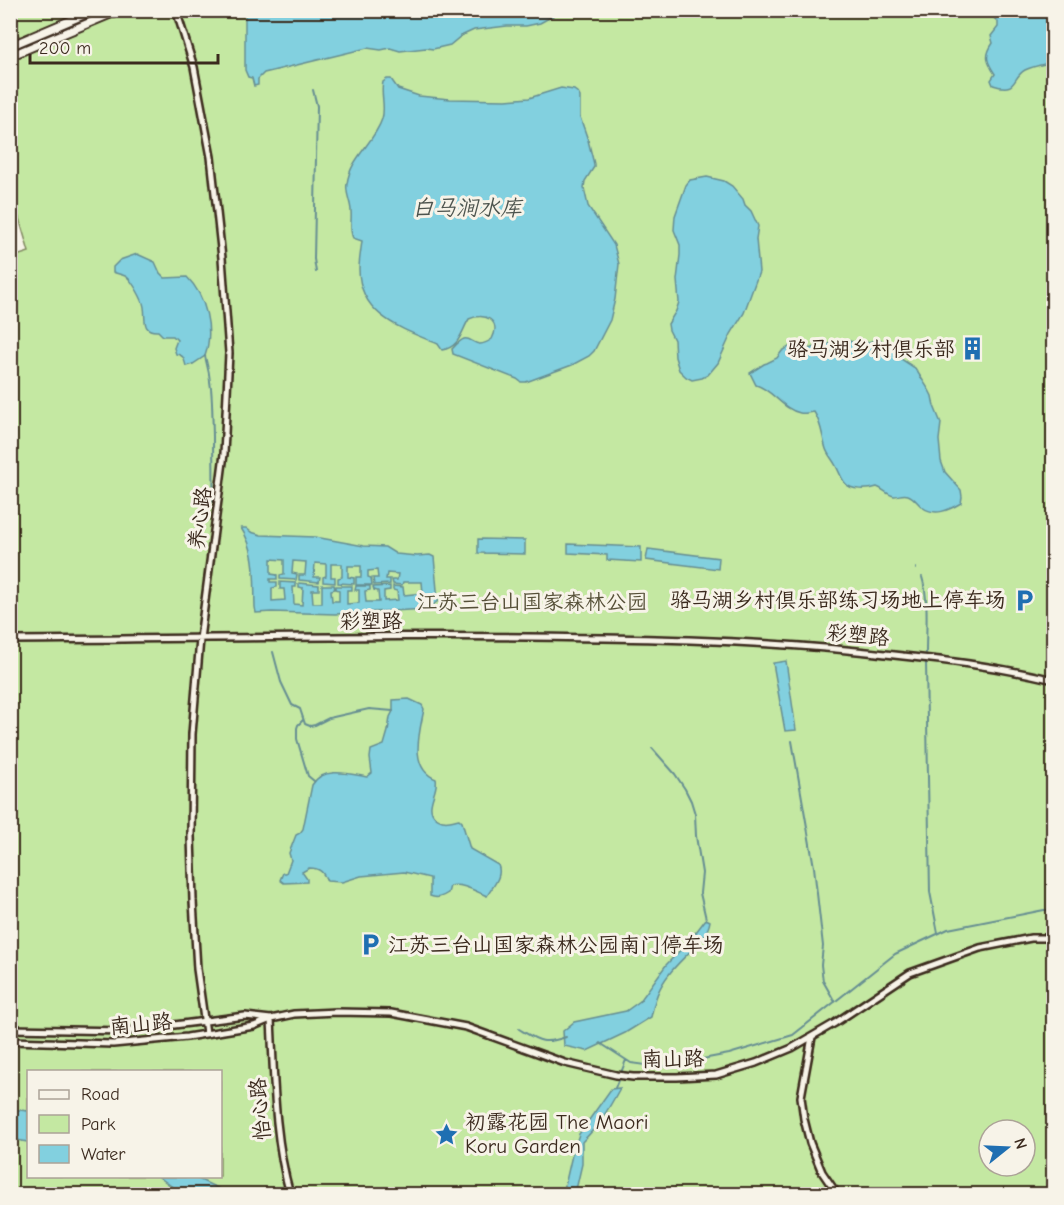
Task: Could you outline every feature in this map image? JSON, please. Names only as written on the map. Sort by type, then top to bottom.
[{"type":"main road","points":[[10,46],[95,10]]},
{"type":"main road","points":[[10,56],[120,10]]},
{"type":"street","name":"养心路","points":[[176,10],[194,67],[211,157],[229,353],[224,454],[201,639],[192,734],[191,836],[197,969],[206,1033]]},
{"type":"street","name":"彩塑路","points":[[10,640],[529,636],[760,642],[940,660],[992,667],[1053,680]]},
{"type":"street","name":"南山路","points":[[10,1041],[113,1044],[254,1026],[271,1019],[294,1014],[391,1013],[466,1027],[565,1063],[616,1075],[677,1077],[716,1075],[783,1052],[812,1037],[910,973],[980,948],[1030,938],[1053,938]]},
{"type":"street","name":"南山路","points":[[10,1029],[127,1031],[245,1016],[271,1019]]},
{"type":"street","name":"怡心路","points":[[271,1019],[277,1124],[289,1194]]},
{"type":"street","points":[[812,1037],[801,1097],[804,1119],[810,1143],[822,1172],[837,1194]]},
{"type":"green space","points":[[10,11],[88,11],[22,38],[12,27]]},
{"type":"green space","name":"江苏三台山国家森林公园","points":[[128,11],[1053,11],[1053,1194],[11,1194],[10,258],[29,252],[11,191],[11,60]]},
{"type":"water","points":[[245,11],[562,11],[540,23],[474,30],[461,36],[450,45],[433,49],[400,51],[390,48],[381,50],[367,48],[264,73],[258,79],[258,85],[254,86],[252,78],[248,77],[245,70]]},
{"type":"water","points":[[987,11],[1052,11],[1051,23],[1047,32],[1049,35],[1053,34],[1053,62],[1025,70],[1010,86],[993,85],[991,80],[995,74],[988,62],[988,55],[993,43],[991,36],[998,27],[998,22]]},
{"type":"water","name":"白马涧水库","points":[[391,79],[398,89],[419,96],[450,99],[529,98],[561,88],[578,93],[580,117],[594,164],[584,188],[588,206],[614,245],[619,264],[610,320],[589,356],[572,365],[521,382],[453,354],[452,349],[464,339],[482,344],[492,339],[495,327],[490,319],[480,316],[469,319],[453,346],[442,350],[438,344],[411,333],[385,318],[366,298],[361,285],[359,269],[362,241],[353,238],[352,235],[351,208],[347,187],[349,175],[357,158],[374,136],[382,119],[382,87],[383,82]]},
{"type":"water","points":[[707,177],[724,181],[732,186],[751,211],[758,226],[756,239],[759,272],[744,313],[731,334],[718,363],[708,375],[692,380],[679,370],[675,357],[674,340],[668,324],[679,302],[677,280],[680,245],[674,230],[675,216],[690,180]]},
{"type":"water","points":[[137,254],[155,262],[165,278],[187,277],[199,294],[206,314],[209,335],[205,356],[193,364],[186,366],[182,356],[176,354],[174,348],[177,340],[173,336],[163,336],[158,331],[147,327],[143,304],[135,287],[127,277],[113,272],[113,267],[120,260]]},
{"type":"water","points":[[878,339],[891,346],[901,359],[915,368],[932,396],[941,423],[939,440],[941,461],[945,472],[961,490],[961,503],[952,508],[932,512],[908,495],[894,496],[877,487],[860,489],[848,486],[827,451],[814,412],[800,413],[788,408],[768,391],[756,385],[750,373],[777,358],[789,347],[804,350],[845,340],[862,344]]},
{"type":"water","points":[[241,528],[261,535],[315,537],[364,546],[385,547],[396,554],[430,555],[434,557],[438,601],[428,609],[335,614],[256,613],[254,566],[246,537]],"holes":[[[271,559],[284,560],[284,574],[280,575],[280,579],[296,580],[297,574],[292,573],[293,561],[306,562],[305,575],[299,575],[299,580],[319,582],[320,577],[314,577],[315,563],[326,564],[326,576],[323,577],[323,582],[335,583],[335,577],[331,577],[331,564],[342,564],[342,577],[338,578],[338,583],[354,584],[354,578],[348,577],[348,566],[361,566],[361,577],[356,577],[356,585],[372,585],[368,571],[377,570],[378,578],[373,578],[374,585],[390,584],[390,579],[386,579],[387,573],[398,574],[397,580],[392,580],[393,584],[422,582],[423,593],[404,595],[403,587],[393,586],[393,590],[397,591],[398,600],[384,601],[384,591],[390,590],[390,586],[373,587],[378,591],[379,602],[366,602],[365,591],[370,590],[370,586],[356,586],[355,590],[359,590],[359,603],[347,604],[347,590],[352,590],[352,586],[336,586],[339,590],[339,601],[332,601],[331,590],[335,589],[334,585],[322,585],[322,603],[313,603],[312,590],[319,590],[319,585],[299,583],[299,587],[303,588],[302,605],[294,604],[293,587],[296,587],[296,583],[280,582],[280,589],[284,589],[285,600],[272,601],[272,588],[277,587],[277,582],[270,582],[270,579],[277,579],[277,575],[271,574]]]},
{"type":"water","points":[[478,539],[525,540],[525,554],[478,553]]},
{"type":"water","points":[[568,544],[641,547],[641,562],[607,560],[607,555],[568,553]]},
{"type":"water","points":[[648,549],[719,558],[718,569],[646,560]]},
{"type":"water","points":[[786,661],[796,730],[785,731],[773,663]]},
{"type":"water","points":[[409,699],[422,705],[424,709],[418,748],[422,767],[427,774],[436,779],[436,788],[431,803],[432,813],[444,821],[459,819],[470,849],[498,865],[498,877],[487,896],[455,885],[450,886],[448,893],[444,896],[433,897],[430,896],[430,878],[404,872],[361,876],[342,882],[327,881],[321,871],[309,868],[302,872],[307,882],[284,883],[280,880],[283,873],[286,873],[291,860],[289,853],[296,835],[303,829],[312,785],[323,775],[330,773],[367,777],[372,773],[371,750],[384,745],[393,711],[393,700]]},
{"type":"water","points":[[706,919],[710,921],[708,928],[666,978],[651,1017],[625,1033],[587,1051],[564,1046],[563,1031],[574,1022],[626,1011],[640,1001],[666,965]]},
{"type":"water","points":[[620,1088],[594,1129],[582,1142],[582,1164],[575,1194],[563,1194],[579,1134],[611,1089]]},
{"type":"water","points":[[11,1109],[27,1111],[27,1142],[11,1139]]},
{"type":"water","points":[[160,1178],[196,1178],[230,1194],[182,1194]]},
{"type":"waterway","points":[[313,90],[317,106],[314,259],[316,272]]},
{"type":"waterway","points":[[205,356],[212,396],[213,502]]},
{"type":"waterway","points":[[922,577],[926,605],[926,653]]},
{"type":"waterway","points":[[273,652],[281,682],[292,705],[300,709],[305,724],[315,725],[329,718],[369,709],[393,711]]},
{"type":"waterway","points":[[926,663],[930,892],[938,933]]},
{"type":"waterway","points":[[303,720],[297,728],[297,739],[308,776],[314,781]]},
{"type":"waterway","points":[[792,741],[814,867],[823,946],[821,965],[823,981],[835,1002]]},
{"type":"waterway","points":[[652,748],[675,774],[691,801],[695,814],[702,873],[700,893],[706,919]]},
{"type":"waterway","points":[[600,1043],[631,1063],[660,1067],[729,1054],[793,1035],[895,954],[948,929],[1054,910]]},
{"type":"waterway","points":[[519,1029],[546,1041],[566,1037]]},
{"type":"waterway","points":[[615,1088],[626,1060]]},
{"type":"place","name":"骆马湖乡村俱乐部","points":[[973,349]]},
{"type":"place","name":"骆马湖乡村俱乐部练习场地上停车场","points":[[1024,600]]},
{"type":"place","name":"江苏三台山国家森林公园南门停车场","points":[[370,945]]},
{"type":"place","name":"初露花园 The Maori Koru Garden","points":[[447,1134]]}]
